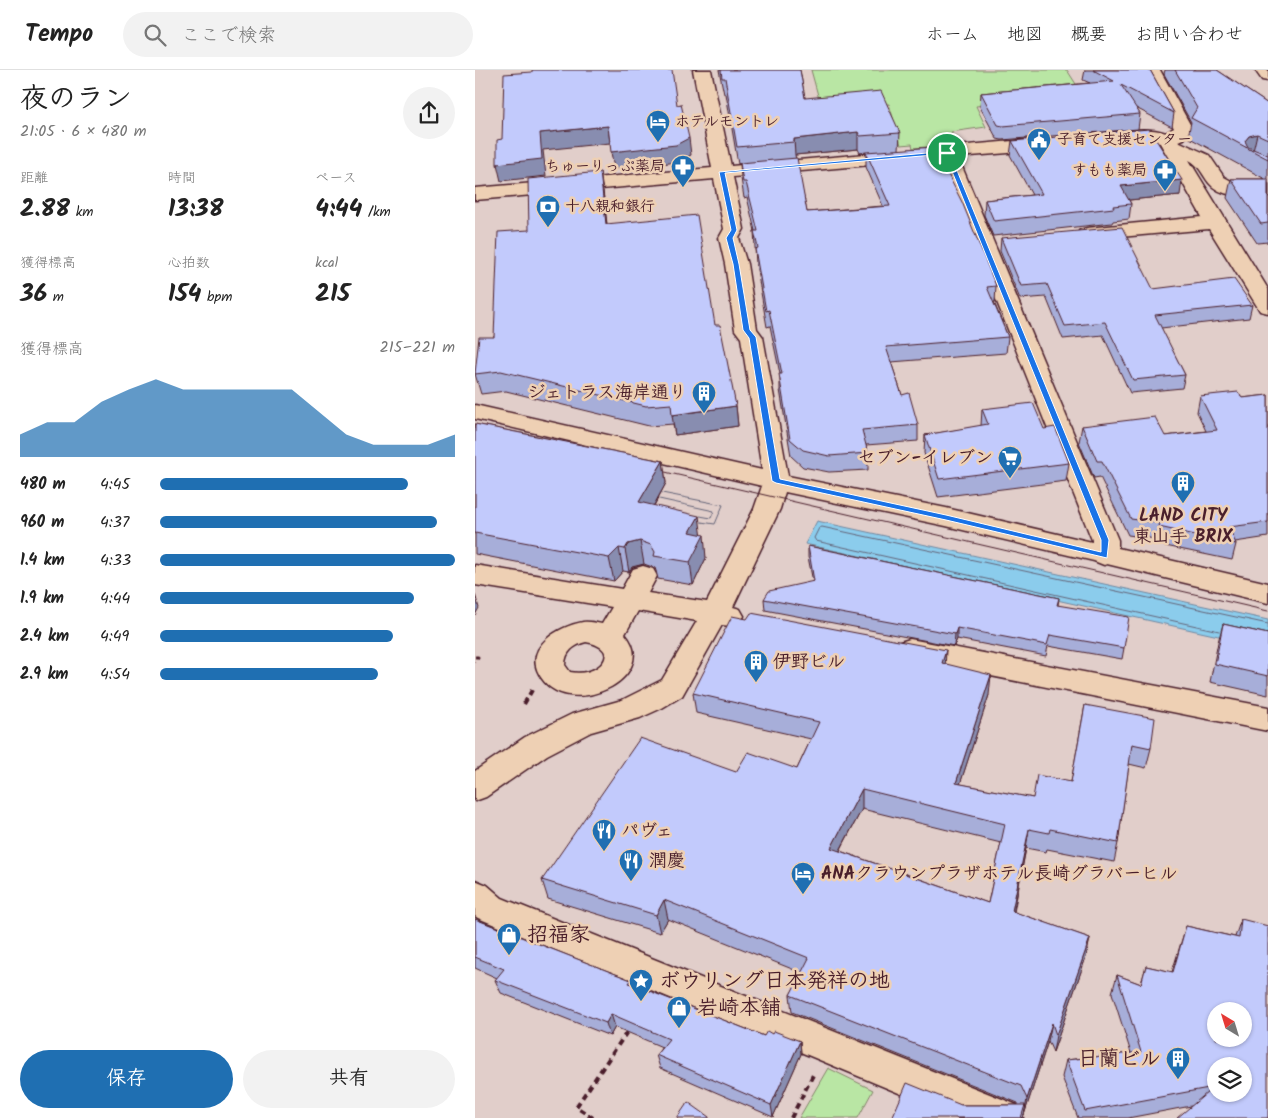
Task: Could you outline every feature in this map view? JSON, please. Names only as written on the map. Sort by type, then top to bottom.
[{"type":"street","points":[[475,788],[536,746],[583,722],[629,710],[652,700],[672,688],[725,596],[767,509],[776,481],[752,337],[746,330],[736,264],[729,238],[734,230],[702,70]]},
{"type":"street","points":[[1264,70],[1268,76]]},
{"type":"street","points":[[1153,73],[1183,128],[1170,142]]},
{"type":"street","points":[[1097,139],[1154,135],[1202,159],[1217,181],[1230,188],[1237,190],[1268,190]]},
{"type":"street","points":[[475,194],[1068,142]]},
{"type":"street","points":[[1170,142],[1215,222],[1268,306]]},
{"type":"street","points":[[947,153],[995,244],[1105,540],[1104,556]]},
{"type":"street","points":[[1065,236],[1215,222]]},
{"type":"street","points":[[475,412],[776,481],[946,517],[1104,556],[1268,593]]},
{"type":"street","points":[[475,575],[753,620]]},
{"type":"street","points":[[609,636],[643,576]]},
{"type":"street","points":[[889,646],[1268,719]]},
{"type":"street","points":[[475,895],[490,908],[1004,1118]]},
{"type":"path","points":[[475,657],[478,657],[475,662]]},
{"type":"path","points":[[593,1118],[576,1107],[630,1028]]},
{"type":"path","points":[[791,1118],[828,1046]]},
{"type":"green space","points":[[811,70],[1067,70],[1083,95],[976,106],[986,127],[951,132],[956,145],[913,148],[912,144],[901,145],[889,104],[822,110]]},
{"type":"green space","points":[[828,1068],[873,1090],[858,1118],[799,1118]]},
{"type":"water","points":[[817,521],[1268,620],[1268,647],[805,544]]},
{"type":"building","points":[[532,70],[672,70],[677,105],[681,104],[689,138],[676,145],[611,152],[608,126],[540,133],[542,159],[497,164],[497,140],[502,139],[504,74],[532,72]]},
{"type":"building","points":[[721,70],[800,70],[805,98],[881,91],[900,133],[860,136],[858,132],[794,139],[794,142],[737,147],[725,78],[722,78]]},
{"type":"building","points":[[1093,70],[1150,70],[1174,113],[1121,85],[1140,114],[1003,126],[998,125],[981,93],[1114,81]]},
{"type":"building","points":[[1175,70],[1217,70],[1268,104],[1268,139],[1257,134],[1249,136],[1245,141],[1248,147],[1268,155],[1268,159],[1191,118],[1197,108]]},
{"type":"building","points":[[1149,129],[1182,180],[1121,186],[1131,204],[1113,206],[1114,208],[994,221],[985,200],[1042,194],[1012,141]]},
{"type":"building","points":[[934,147],[962,202],[996,286],[987,287],[1008,337],[886,347],[902,395],[909,393],[918,425],[862,430],[868,453],[829,456],[803,450],[790,439],[779,374],[782,374],[769,310],[766,311],[755,249],[758,248],[754,231],[758,231],[746,182],[743,182],[740,163],[797,158],[807,212],[890,206],[866,152]]},
{"type":"building","points":[[600,172],[606,224],[697,215],[715,325],[720,325],[736,406],[672,415],[671,404],[646,406],[501,371],[475,374],[479,337],[494,337],[498,232],[529,230],[528,179]]},
{"type":"building","points":[[1231,179],[1268,179],[1268,223],[1261,224]]},
{"type":"building","points":[[1122,227],[1153,289],[1234,279],[1252,305],[1155,315],[1185,375],[1133,380],[1105,322],[1065,326],[1047,284],[1021,286],[1001,238]]},
{"type":"building","points":[[1238,392],[1242,398],[1268,395],[1268,522],[1229,527],[1236,544],[1159,527],[1160,523],[1131,519],[1102,461],[1097,461],[1082,426],[1155,417],[1165,436],[1217,430],[1200,396]]},
{"type":"building","points":[[1033,403],[1044,429],[1055,427],[1069,463],[939,479],[925,435],[988,424],[982,409]]},
{"type":"building","points":[[475,424],[663,461],[639,502],[699,516],[690,532],[704,535],[690,562],[654,556],[655,552],[651,545],[640,541],[628,544],[625,549],[619,548],[609,558],[475,533]]},
{"type":"building","points":[[808,546],[1059,598],[1057,605],[1129,617],[1124,648],[1050,635],[1047,645],[957,628],[955,634],[764,599],[769,591],[814,581]]},
{"type":"building","points":[[751,613],[946,650],[942,663],[991,675],[956,783],[1033,798],[1037,775],[1071,782],[1085,705],[1155,718],[1151,748],[1132,744],[1118,843],[1050,829],[1049,833],[1029,829],[1012,911],[1090,938],[1056,1035],[1052,1023],[1027,1099],[1021,1086],[790,995],[809,958],[664,900],[656,915],[542,880],[640,738],[736,772],[748,752],[797,769],[819,722],[693,693],[732,616],[747,619]],"holes":[[[862,789],[1005,824],[988,903],[831,848]]]},
{"type":"building","points":[[1223,624],[1268,634],[1268,676],[1215,664]]},
{"type":"building","points":[[475,919],[631,980],[629,983],[764,1036],[767,1031],[772,1034],[774,1031],[800,1041],[771,1105],[656,1055],[669,1039],[611,1014],[606,1023],[495,980],[504,969],[475,957]]},
{"type":"building","points":[[1241,919],[1268,926],[1268,1118],[1177,1118],[1207,1093],[1207,1102],[1252,1102],[1252,1057],[1207,1057],[1207,1088],[1085,1111],[1066,1060],[1141,1052],[1117,975],[1141,984],[1146,966],[1173,972],[1186,926],[1239,938]]},
{"type":"building","points":[[907,1083],[961,1105],[1025,1105],[1021,1118],[892,1118]]},
{"type":"building","points":[[688,1102],[709,1117],[709,1118],[677,1118]]},
{"type":"tram line","points":[[652,469],[1268,611]]},
{"type":"place","name":"ホテルモントレ","points":[[658,143]]},
{"type":"place","name":"子育て支援センター","points":[[1039,161]]},
{"type":"place","name":"ちゅーりっぷ薬局","points":[[683,188]]},
{"type":"place","name":"すもも薬局","points":[[1165,192]]},
{"type":"place","name":"十八親和銀行","points":[[548,228]]},
{"type":"place","name":"ジェトラス海岸通り","points":[[704,414]]},
{"type":"place","name":"セブン-イレブン","points":[[1010,479]]},
{"type":"place","name":"LAND CITY 東山手 BRIX","points":[[1183,504]]},
{"type":"place","name":"伊野ビル","points":[[756,683]]},
{"type":"place","name":"パヴェ","points":[[604,852]]},
{"type":"place","name":"潤慶","points":[[631,882]]},
{"type":"place","name":"ANAクラウンプラザホテル長崎グラバーヒル","points":[[803,895]]},
{"type":"place","name":"招福家","points":[[509,956]]},
{"type":"place","name":"ボウリング日本発祥の地","points":[[641,1002]]},
{"type":"place","name":"岩崎本舗","points":[[679,1029]]},
{"type":"place","name":"日蘭ビル","points":[[1178,1080]]},
{"type":"route","points":[[947,153],[1105,540],[1104,556],[946,517],[776,481],[752,337],[746,330],[736,264],[729,238],[734,230],[722,172],[947,153]]}]
